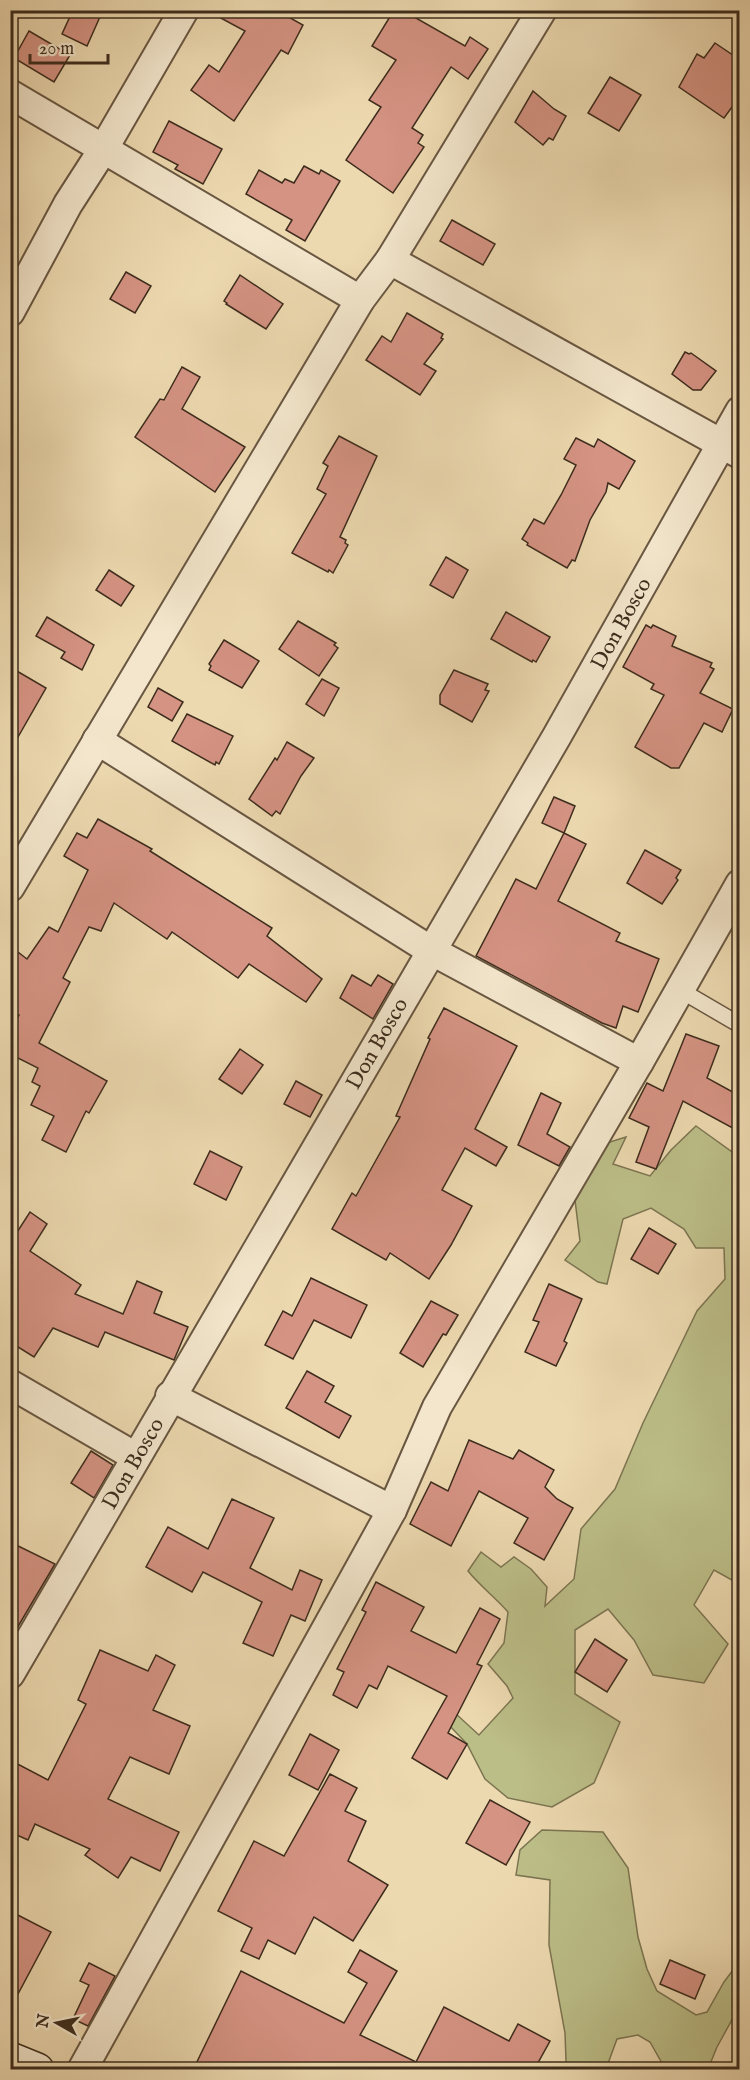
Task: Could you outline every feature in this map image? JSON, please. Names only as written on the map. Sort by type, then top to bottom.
[{"type":"main road","points":[[10,2059],[37,2070]]},
{"type":"street","points":[[10,312],[68,204],[104,148],[184,10]]},
{"type":"street","points":[[12,883],[360,300],[390,260],[542,10]]},
{"type":"street","points":[[10,94],[360,300]]},
{"type":"street","points":[[390,260],[731,448]]},
{"type":"street","name":"Don Bosco","points":[[10,1674],[430,950],[731,448],[740,411]]},
{"type":"street","points":[[97,740],[430,950],[639,1062]]},
{"type":"street","points":[[82,2070],[392,1510],[437,1407],[639,1062],[740,884]]},
{"type":"street","points":[[10,1384],[136,1457]]},
{"type":"street","points":[[171,1396],[392,1510]]},
{"type":"lane","points":[[680,990],[740,1024]]},
{"type":"green space","points":[[696,1126],[739,1157],[740,1528],[737,1540],[739,1584],[714,1570],[694,1605],[728,1644],[704,1683],[653,1675],[634,1640],[608,1609],[575,1630],[575,1694],[620,1722],[594,1783],[552,1807],[508,1798],[485,1779],[467,1744],[447,1723],[455,1713],[479,1735],[513,1698],[507,1686],[488,1664],[504,1643],[508,1612],[468,1571],[481,1552],[501,1567],[514,1557],[531,1569],[547,1587],[545,1606],[574,1579],[581,1529],[615,1489],[643,1423],[697,1311],[725,1279],[724,1248],[696,1248],[684,1229],[651,1208],[623,1219],[607,1284],[598,1282],[565,1260],[580,1241],[575,1200],[600,1145],[626,1137],[613,1164],[650,1176],[671,1150]]},
{"type":"green space","points":[[542,1830],[603,1832],[628,1868],[638,1937],[647,1969],[657,1991],[696,2015],[707,2012],[724,1982],[739,1962],[739,2007],[708,2069],[661,2069],[663,2065],[650,2042],[638,2035],[617,2039],[606,2069],[570,2069],[566,2061],[565,2033],[549,1945],[550,1880],[516,1875],[520,1850]]},
{"type":"building","points":[[73,10],[103,10],[87,46],[62,34]]},
{"type":"building","points":[[206,10],[276,10],[303,25],[288,54],[281,50],[234,121],[191,90],[209,65],[219,72],[245,31]]},
{"type":"building","points":[[394,10],[402,10],[465,46],[470,37],[488,49],[468,79],[451,67],[412,128],[423,135],[418,143],[424,147],[393,193],[346,160],[381,107],[369,100],[396,60],[372,46]]},
{"type":"building","points":[[29,31],[70,55],[54,82],[14,58]]},
{"type":"building","points":[[715,43],[740,60],[740,96],[724,118],[679,87],[697,54],[704,58]]},
{"type":"building","points":[[610,77],[641,95],[619,131],[588,113]]},
{"type":"building","points":[[533,91],[566,116],[553,140],[549,138],[543,145],[515,122]]},
{"type":"building","points":[[169,121],[222,149],[203,184],[175,169],[178,165],[153,152]]},
{"type":"building","points":[[304,166],[319,174],[321,170],[340,181],[305,241],[286,230],[292,220],[246,194],[259,170],[282,183],[285,179],[294,183]]},
{"type":"building","points":[[452,220],[495,244],[483,265],[440,241]]},
{"type":"building","points":[[126,272],[151,286],[135,313],[110,299]]},
{"type":"building","points":[[240,275],[283,304],[266,329],[224,301]]},
{"type":"building","points":[[407,313],[443,334],[441,338],[443,339],[424,364],[436,371],[420,395],[366,360],[382,336],[391,342]]},
{"type":"building","points":[[685,352],[691,353],[716,371],[701,390],[693,390],[672,374]]},
{"type":"building","points":[[182,367],[200,377],[182,409],[245,447],[215,492],[135,437],[160,399],[164,400]]},
{"type":"building","points":[[339,436],[377,456],[340,537],[346,540],[345,543],[348,545],[333,573],[292,553],[326,494],[317,489],[328,466],[323,463]]},
{"type":"building","points":[[576,438],[594,447],[598,439],[635,461],[619,489],[608,483],[606,492],[590,520],[575,561],[572,560],[567,568],[527,545],[528,543],[522,539],[534,519],[544,524],[561,495],[576,465],[564,459]]},
{"type":"building","points":[[446,557],[468,570],[453,598],[430,585]]},
{"type":"building","points":[[109,570],[134,586],[121,606],[96,590]]},
{"type":"building","points":[[506,612],[550,637],[536,662],[533,660],[532,662],[491,639]]},
{"type":"building","points":[[47,617],[94,645],[82,670],[61,658],[65,652],[36,636]]},
{"type":"building","points":[[298,621],[336,643],[334,645],[338,648],[319,676],[279,649]]},
{"type":"building","points":[[646,625],[651,628],[653,625],[676,636],[672,646],[712,663],[710,667],[714,669],[700,693],[733,709],[722,732],[704,723],[679,768],[671,768],[635,747],[664,695],[651,689],[654,684],[623,667]]},
{"type":"building","points":[[224,640],[259,661],[242,688],[209,670],[211,666],[209,664]]},
{"type":"building","points":[[10,667],[46,688],[10,751]]},
{"type":"building","points":[[454,670],[488,684],[485,690],[489,691],[472,722],[440,704],[440,695]]},
{"type":"building","points":[[322,679],[339,688],[324,716],[306,704]]},
{"type":"building","points":[[158,688],[183,702],[172,721],[148,707]]},
{"type":"building","points":[[187,714],[233,736],[219,764],[216,762],[215,765],[172,741]]},
{"type":"building","points":[[287,742],[314,758],[280,814],[276,811],[272,816],[249,799]]},
{"type":"building","points":[[554,797],[575,806],[564,833],[542,823]]},
{"type":"building","points":[[98,819],[152,849],[150,851],[272,928],[267,936],[322,979],[306,1002],[249,964],[238,978],[172,932],[167,939],[114,903],[101,931],[89,927],[63,978],[70,982],[39,1043],[107,1081],[89,1113],[86,1111],[66,1152],[42,1140],[54,1116],[31,1105],[40,1086],[32,1082],[38,1068],[10,1054],[10,1031],[19,1015],[10,1011],[10,946],[27,959],[49,927],[58,932],[88,870],[64,856],[77,833],[87,838]]},
{"type":"building","points":[[564,833],[586,844],[558,901],[620,933],[616,941],[659,959],[638,1012],[623,1006],[616,1028],[602,1023],[476,956],[516,879],[536,889]]},
{"type":"building","points":[[645,850],[681,870],[676,878],[678,880],[662,904],[627,883]]},
{"type":"building","points":[[352,975],[371,986],[378,975],[393,984],[373,1019],[340,998]]},
{"type":"building","points":[[444,1008],[517,1046],[475,1129],[507,1147],[496,1166],[465,1148],[442,1190],[472,1206],[429,1279],[390,1253],[386,1260],[332,1229],[352,1193],[356,1196],[400,1117],[396,1116],[430,1039],[428,1038]]},
{"type":"building","points":[[686,1034],[719,1046],[707,1078],[740,1096],[740,1132],[683,1101],[656,1169],[636,1162],[649,1127],[629,1118],[647,1083],[663,1091]]},
{"type":"building","points":[[240,1049],[263,1065],[242,1094],[219,1079]]},
{"type":"building","points":[[296,1081],[322,1095],[310,1117],[284,1104]]},
{"type":"building","points":[[541,1093],[561,1103],[547,1134],[570,1147],[559,1166],[518,1145]]},
{"type":"building","points":[[210,1151],[242,1167],[226,1200],[194,1184]]},
{"type":"building","points":[[30,1212],[47,1224],[30,1251],[81,1285],[75,1294],[123,1314],[137,1281],[162,1292],[154,1313],[188,1327],[174,1360],[105,1332],[98,1347],[53,1328],[34,1357],[10,1342],[10,1239],[12,1240]]},
{"type":"building","points":[[649,1228],[676,1244],[658,1274],[631,1259]]},
{"type":"building","points":[[311,1278],[367,1305],[351,1338],[314,1320],[293,1359],[265,1345],[283,1311],[292,1316]]},
{"type":"building","points":[[549,1284],[582,1299],[564,1341],[567,1343],[556,1366],[525,1352],[539,1322],[533,1320]]},
{"type":"building","points":[[431,1301],[458,1315],[446,1335],[443,1334],[423,1367],[400,1353]]},
{"type":"building","points":[[307,1371],[334,1386],[325,1402],[351,1416],[339,1438],[286,1408]]},
{"type":"building","points":[[469,1440],[513,1459],[519,1450],[554,1470],[545,1487],[557,1499],[573,1508],[544,1560],[514,1543],[528,1518],[479,1491],[451,1546],[410,1524],[431,1482],[448,1491]]},
{"type":"building","points":[[91,1451],[113,1465],[94,1498],[71,1483]]},
{"type":"building","points":[[232,1499],[274,1518],[250,1568],[292,1590],[300,1570],[322,1580],[305,1621],[291,1615],[273,1656],[243,1643],[262,1602],[203,1572],[192,1592],[146,1567],[168,1527],[208,1549]]},
{"type":"building","points":[[10,1542],[55,1564],[10,1640]]},
{"type":"building","points":[[376,1582],[424,1607],[411,1631],[456,1653],[480,1608],[500,1619],[477,1664],[482,1666],[448,1733],[467,1744],[447,1779],[412,1758],[447,1696],[388,1666],[377,1689],[369,1685],[357,1708],[333,1695],[344,1672],[337,1669],[366,1612],[362,1610]]},
{"type":"building","points":[[595,1639],[627,1660],[607,1692],[575,1672]]},
{"type":"building","points":[[100,1650],[148,1671],[156,1655],[175,1665],[153,1710],[190,1726],[169,1774],[130,1757],[108,1799],[179,1832],[160,1871],[131,1857],[118,1878],[85,1855],[90,1849],[35,1824],[28,1840],[10,1832],[10,1760],[48,1780],[86,1704],[78,1700]]},
{"type":"building","points":[[310,1734],[339,1750],[318,1790],[289,1775]]},
{"type":"building","points":[[330,1774],[357,1788],[345,1811],[366,1821],[348,1861],[388,1885],[353,1941],[314,1917],[295,1954],[268,1940],[259,1959],[241,1951],[252,1928],[218,1911],[254,1841],[284,1856]]},
{"type":"building","points":[[490,1800],[530,1822],[506,1865],[466,1843]]},
{"type":"building","points":[[10,1911],[51,1932],[10,2009]]},
{"type":"building","points":[[360,1950],[397,1971],[360,2035],[416,2062],[444,2007],[509,2041],[518,2024],[550,2041],[534,2070],[193,2070],[241,1971],[344,2023],[367,1983],[348,1972]]},
{"type":"building","points":[[670,1960],[705,1975],[695,1999],[660,1984]]},
{"type":"building","points":[[89,1963],[115,1976],[88,2026],[73,2019],[89,1985],[80,1981]]}]
